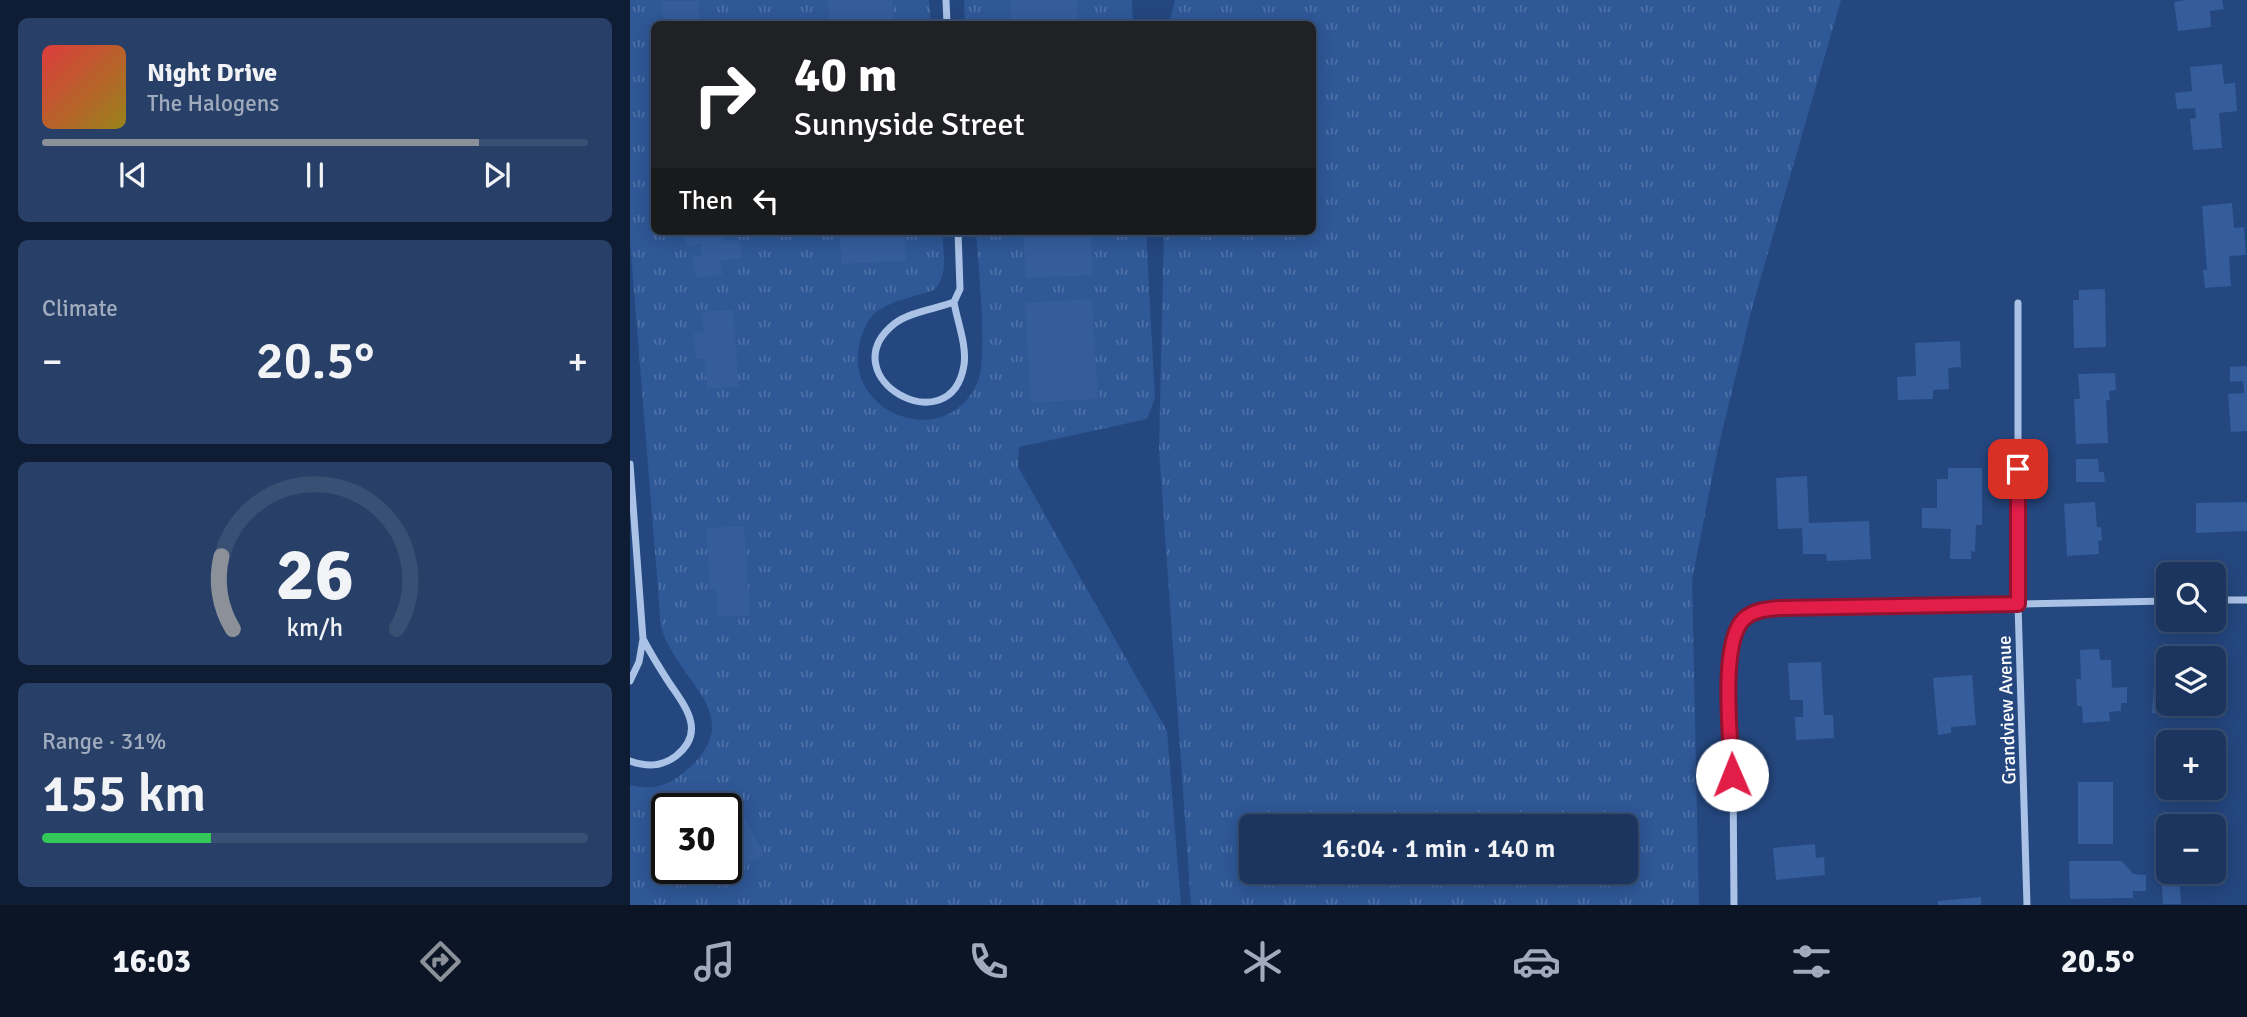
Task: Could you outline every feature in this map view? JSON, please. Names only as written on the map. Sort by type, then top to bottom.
[{"type":"street","points":[[946,0],[947,21]]},
{"type":"street","points":[[954,302],[903,319],[885,333],[878,346],[876,361],[884,383],[901,398],[929,402],[942,397],[960,377],[964,350],[954,302],[960,289],[958,235]]},
{"type":"street","name":"Grandview Avenue","points":[[2018,303],[2018,604],[2027,905]]},
{"type":"street","points":[[630,464],[643,639],[639,662],[630,681]]},
{"type":"street","points":[[2226,600],[2247,600]]},
{"type":"street","points":[[1734,905],[1730,671],[1736,630],[1751,613],[1765,609],[2156,601]]},
{"type":"street","points":[[630,761],[655,765],[669,761],[688,742],[691,728],[690,714],[684,701],[667,680],[643,639]]},
{"type":"green space","points":[[630,0],[929,0],[931,21],[651,21],[651,235],[942,235],[944,262],[939,284],[934,290],[895,302],[874,314],[865,327],[860,342],[858,367],[866,389],[881,405],[901,416],[922,420],[944,416],[964,403],[978,381],[982,331],[976,235],[1146,235],[1155,398],[1147,419],[1019,447],[1018,467],[1167,731],[1181,905],[630,905],[630,785],[655,787],[675,779],[689,768],[705,749],[712,731],[710,714],[703,698],[669,647],[661,627],[630,241]]},
{"type":"green space","points":[[964,0],[1132,0],[1133,21],[965,21]]},
{"type":"green space","points":[[1175,0],[1841,0],[1752,308],[1717,453],[1692,580],[1699,905],[1191,905],[1159,449],[1164,235],[1316,235],[1316,21],[1170,21]]},
{"type":"building","points":[[828,0],[893,0],[894,21],[829,21]]},
{"type":"building","points":[[1010,0],[1077,0],[1078,20],[1011,21]]},
{"type":"building","points":[[2222,0],[2224,9],[2210,11],[2211,27],[2178,31],[2174,2]]},
{"type":"building","points":[[662,1],[699,1],[700,21],[664,21]]},
{"type":"building","points":[[2222,64],[2224,84],[2235,83],[2237,111],[2219,113],[2222,148],[2193,150],[2190,119],[2196,118],[2195,108],[2177,109],[2175,93],[2192,91],[2190,67]]},
{"type":"building","points":[[2232,203],[2234,228],[2244,227],[2246,255],[2229,256],[2231,286],[2205,288],[2203,270],[2207,270],[2202,206]]},
{"type":"building","points":[[685,235],[723,235],[724,241],[740,240],[742,258],[720,260],[722,275],[696,278],[693,257],[702,256],[701,244],[686,246]]},
{"type":"building","points":[[840,235],[904,235],[906,261],[841,264]]},
{"type":"building","points":[[1023,235],[1090,235],[1093,275],[1026,278]]},
{"type":"building","points":[[2105,289],[2106,347],[2074,348],[2073,300],[2079,300],[2079,290]]},
{"type":"building","points":[[1092,299],[1098,399],[1031,403],[1025,303]]},
{"type":"building","points":[[733,310],[739,386],[707,389],[705,359],[696,359],[694,333],[704,332],[702,312]]},
{"type":"building","points":[[1960,341],[1961,367],[1948,368],[1949,389],[1933,390],[1933,399],[1898,400],[1897,377],[1916,376],[1915,343]]},
{"type":"building","points":[[2247,366],[2247,431],[2231,432],[2228,394],[2244,393],[2243,381],[2230,382],[2230,367]]},
{"type":"building","points":[[2115,373],[2116,390],[2109,391],[2110,400],[2106,400],[2108,443],[2076,444],[2074,399],[2080,399],[2078,374]]},
{"type":"building","points":[[2076,459],[2098,459],[2099,472],[2104,472],[2105,482],[2076,482]]},
{"type":"building","points":[[1948,468],[1982,468],[1982,525],[1976,525],[1975,552],[1971,551],[1971,559],[1950,559],[1951,529],[1922,528],[1922,508],[1937,508],[1937,479],[1948,479]]},
{"type":"building","points":[[1807,476],[1809,523],[1869,521],[1871,559],[1827,561],[1826,554],[1803,554],[1802,528],[1778,529],[1776,478]]},
{"type":"building","points":[[2095,502],[2097,527],[2101,527],[2102,540],[2098,541],[2099,554],[2067,556],[2064,504]]},
{"type":"building","points":[[2247,502],[2247,531],[2196,533],[2196,503]]},
{"type":"building","points":[[744,526],[750,615],[718,617],[716,589],[710,589],[706,528]]},
{"type":"building","points":[[2099,649],[2100,660],[2111,660],[2112,688],[2127,687],[2127,703],[2121,703],[2121,711],[2109,712],[2110,721],[2083,723],[2082,706],[2077,706],[2076,679],[2081,679],[2080,650]]},
{"type":"building","points":[[1821,662],[1824,715],[1833,715],[1834,738],[1796,740],[1795,717],[1803,717],[1803,700],[1790,700],[1788,663]]},
{"type":"building","points":[[1972,675],[1976,725],[1951,727],[1951,733],[1938,735],[1933,678]]},
{"type":"building","points":[[2154,686],[2156,686],[2156,713],[2152,713]]},
{"type":"building","points":[[2078,782],[2113,782],[2113,844],[2078,844]]},
{"type":"building","points":[[742,816],[764,855],[742,867]]},
{"type":"building","points":[[1815,844],[1816,858],[1824,857],[1825,875],[1776,880],[1773,848]]},
{"type":"building","points":[[2069,861],[2122,861],[2133,874],[2146,875],[2146,891],[2133,891],[2133,898],[2070,899]]},
{"type":"building","points":[[2162,884],[2180,884],[2181,904],[2163,904]]},
{"type":"building","points":[[1981,897],[1981,905],[1938,905],[1938,901]]},
{"type":"route","points":[[1732,775],[1731,645],[1742,620],[1751,613],[1780,608],[2018,604],[2018,469]]}]
